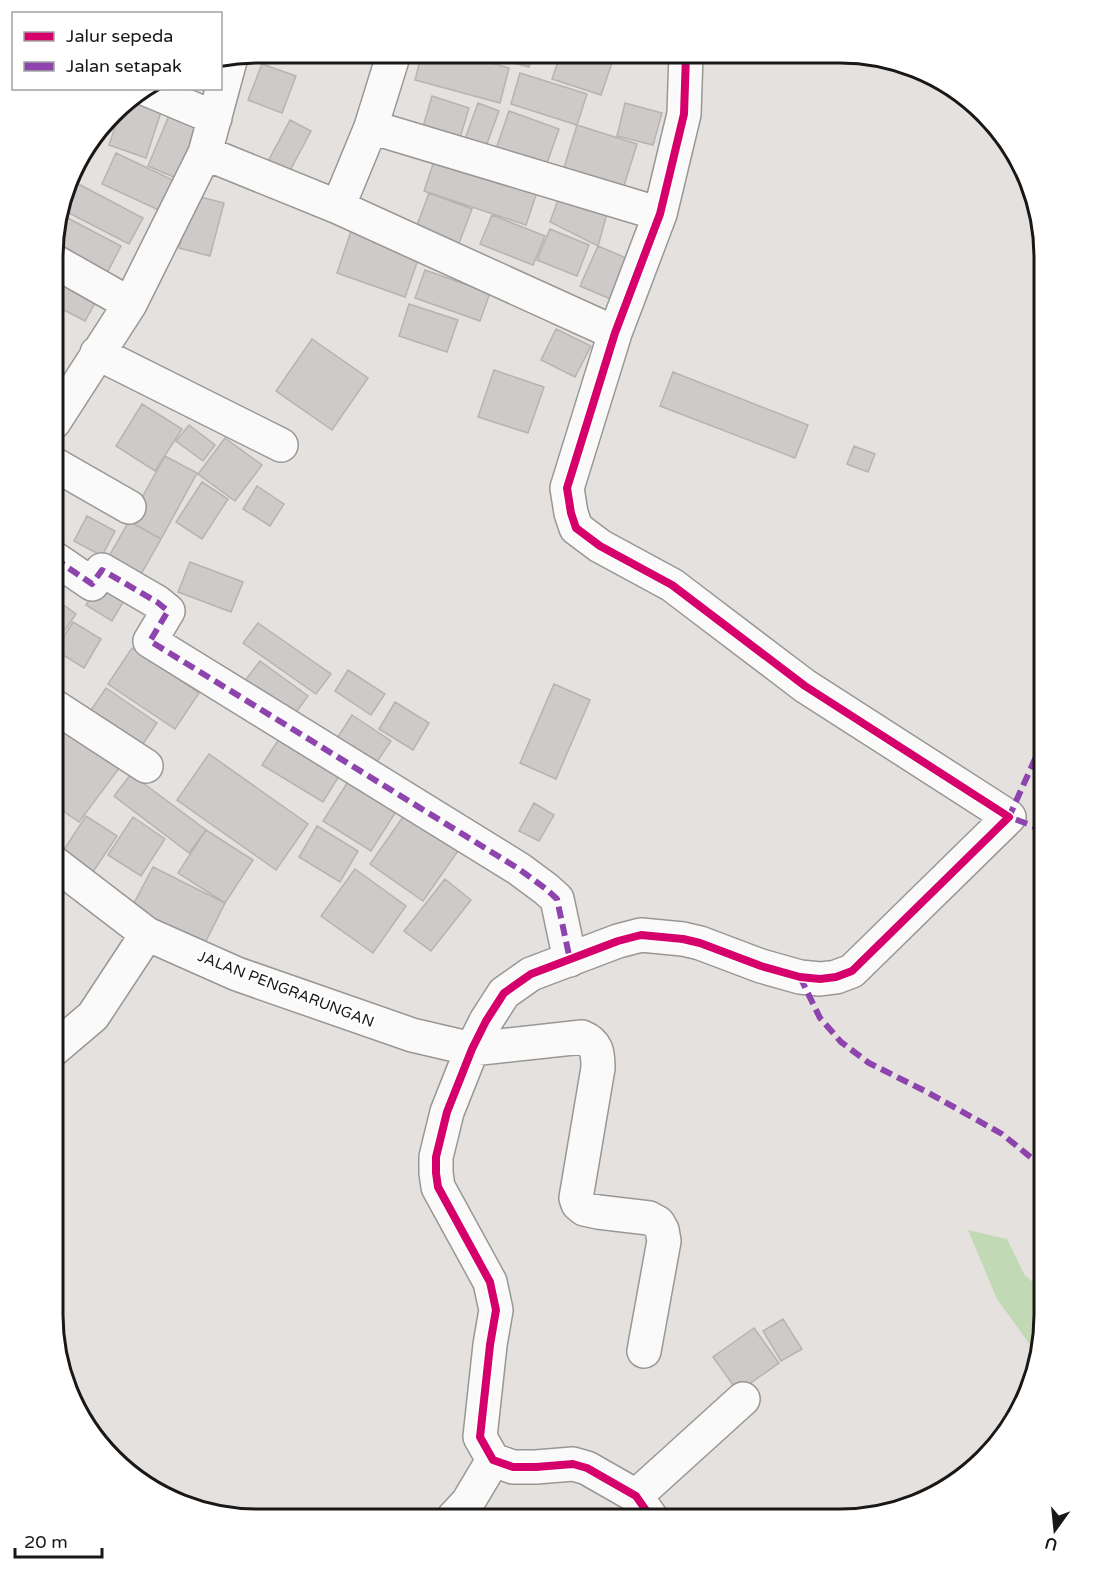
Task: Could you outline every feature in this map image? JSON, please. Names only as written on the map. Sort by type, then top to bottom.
[{"type":"street","points":[[338,207],[371,127],[391,63]]},
{"type":"street","points":[[686,63],[684,114],[660,214],[615,333],[567,488],[576,528],[600,546],[672,585],[806,686],[1009,817],[852,971],[836,977],[820,979],[800,977],[683,939],[641,935],[618,941],[531,974],[504,993],[472,1049],[447,1112],[436,1157],[436,1173],[438,1187],[490,1282],[496,1310],[480,1437],[493,1460],[513,1467],[573,1464],[586,1468],[644,1507],[743,1399]]},
{"type":"street","points":[[63,390],[97,353],[130,304],[205,153],[229,65]]},
{"type":"street","points":[[154,93],[215,118]]},
{"type":"street","points":[[371,127],[660,214]]},
{"type":"street","points":[[205,153],[338,207],[615,333]]},
{"type":"street","points":[[63,266],[130,304]]},
{"type":"street","points":[[97,353],[281,445]]},
{"type":"street","points":[[63,469],[129,507]]},
{"type":"street","points":[[63,564],[92,585],[102,570],[157,602],[168,611],[150,641],[519,869],[546,889],[556,900],[570,960]]},
{"type":"street","points":[[63,712],[146,766]]},
{"type":"street","name":"JALAN PENGRARUNGAN","points":[[63,870],[147,934],[237,974],[412,1035],[472,1049],[582,1037],[589,1040],[595,1045],[598,1068],[576,1198],[578,1204],[584,1209],[649,1218],[658,1223],[662,1230],[664,1240],[644,1351]]},
{"type":"street","points":[[63,1042],[93,1016],[147,934]]},
{"type":"street","points":[[461,1509],[493,1460]]},
{"type":"green space","points":[[968,1230],[1007,1239],[1024,1274],[1034,1284],[1034,1328],[1031,1346],[997,1299]]},
{"type":"building","points":[[419,63],[491,63],[509,68],[500,103],[415,80]]},
{"type":"building","points":[[514,63],[530,63],[529,67]]},
{"type":"building","points":[[558,63],[612,63],[601,95],[552,79]]},
{"type":"building","points":[[262,64],[296,76],[282,113],[248,100]]},
{"type":"building","points":[[520,73],[587,94],[577,125],[511,104]]},
{"type":"building","points":[[432,96],[469,108],[459,141],[422,130]]},
{"type":"building","points":[[478,103],[499,111],[485,149],[464,142]]},
{"type":"building","points":[[625,103],[662,113],[653,145],[617,136]]},
{"type":"building","points":[[139,104],[161,112],[146,158],[109,145],[116,124]]},
{"type":"building","points":[[509,111],[559,129],[546,166],[496,149]]},
{"type":"building","points":[[170,113],[201,126],[178,179],[148,166]]},
{"type":"building","points":[[290,120],[311,131],[285,180],[264,169]]},
{"type":"building","points":[[577,125],[637,144],[623,189],[563,171]]},
{"type":"building","points":[[438,149],[540,183],[526,225],[424,191]]},
{"type":"building","points":[[116,153],[179,183],[165,213],[102,184]]},
{"type":"building","points":[[78,184],[143,218],[129,244],[69,213]]},
{"type":"building","points":[[561,192],[608,210],[598,246],[550,222]]},
{"type":"building","points":[[429,193],[472,209],[456,251],[413,236]]},
{"type":"building","points":[[193,195],[224,203],[210,256],[179,248]]},
{"type":"building","points":[[492,215],[545,236],[533,265],[480,244]]},
{"type":"building","points":[[68,218],[121,246],[103,281],[63,261]]},
{"type":"building","points":[[352,228],[421,251],[405,297],[337,273]]},
{"type":"building","points":[[550,229],[589,245],[577,276],[537,260]]},
{"type":"building","points":[[598,246],[631,260],[613,300],[580,286]]},
{"type":"building","points":[[425,270],[490,293],[480,321],[415,298]]},
{"type":"building","points":[[63,278],[99,296],[85,321],[63,310]]},
{"type":"building","points":[[409,304],[458,320],[447,352],[399,336]]},
{"type":"building","points":[[556,329],[591,346],[575,377],[541,360]]},
{"type":"building","points":[[312,339],[368,378],[332,430],[276,391]]},
{"type":"building","points":[[494,370],[544,387],[528,433],[478,417]]},
{"type":"building","points":[[673,372],[808,425],[795,458],[660,406]]},
{"type":"building","points":[[142,404],[182,429],[155,471],[116,446]]},
{"type":"building","points":[[189,425],[215,445],[203,461],[176,441]]},
{"type":"building","points":[[225,438],[262,465],[235,501],[198,474]]},
{"type":"building","points":[[854,446],[875,454],[868,472],[847,464]]},
{"type":"building","points":[[165,456],[197,473],[161,539],[129,521]]},
{"type":"building","points":[[202,482],[228,499],[202,539],[176,522]]},
{"type":"building","points":[[257,486],[284,504],[270,526],[243,509]]},
{"type":"building","points":[[87,516],[115,531],[102,556],[74,541]]},
{"type":"building","points":[[129,521],[161,539],[140,576],[108,558]]},
{"type":"building","points":[[190,562],[243,582],[231,612],[178,592]]},
{"type":"building","points":[[103,577],[129,592],[112,621],[86,605]]},
{"type":"building","points":[[63,605],[76,614],[63,633]]},
{"type":"building","points":[[73,622],[101,639],[84,668],[63,655],[63,638]]},
{"type":"building","points":[[258,623],[331,674],[316,694],[243,643]]},
{"type":"building","points":[[132,648],[199,693],[175,729],[108,684]]},
{"type":"building","points":[[260,661],[308,696],[289,722],[241,686]]},
{"type":"building","points":[[348,670],[385,694],[371,715],[335,691]]},
{"type":"building","points":[[554,684],[590,700],[556,779],[520,763]]},
{"type":"building","points":[[106,688],[157,723],[137,753],[85,719]]},
{"type":"building","points":[[395,702],[429,723],[413,750],[379,729]]},
{"type":"building","points":[[352,715],[391,741],[370,772],[332,746]]},
{"type":"building","points":[[63,724],[120,767],[79,822],[63,811]]},
{"type":"building","points":[[279,739],[339,776],[323,802],[262,765]]},
{"type":"building","points":[[209,754],[308,824],[276,870],[177,800]]},
{"type":"building","points":[[131,774],[206,830],[189,853],[114,796]]},
{"type":"building","points":[[349,780],[397,810],[371,851],[323,821]]},
{"type":"building","points":[[534,803],[554,815],[539,841],[519,831]]},
{"type":"building","points":[[405,814],[458,851],[423,901],[370,864]]},
{"type":"building","points":[[86,816],[117,836],[91,875],[63,855],[63,851]]},
{"type":"building","points":[[133,817],[165,839],[141,876],[108,855]]},
{"type":"building","points":[[317,826],[358,851],[340,882],[299,857]]},
{"type":"building","points":[[206,830],[253,860],[225,903],[178,873]]},
{"type":"building","points":[[153,867],[225,903],[204,945],[131,909]]},
{"type":"building","points":[[355,869],[406,906],[373,953],[321,916]]},
{"type":"building","points":[[445,879],[471,900],[431,951],[404,931]]},
{"type":"building","points":[[783,1319],[802,1349],[781,1361],[763,1331]]},
{"type":"building","points":[[754,1328],[779,1363],[738,1392],[713,1357]]},
{"type":"marked path","points":[[63,564],[92,584],[102,570],[157,602],[168,611],[150,641],[519,869],[546,889],[557,899],[570,960]]},
{"type":"marked path","points":[[1034,761],[1009,817],[1034,826]]},
{"type":"marked path","points":[[800,977],[820,1018],[841,1042],[869,1063],[1002,1134],[1034,1160]]},
{"type":"cycle path","points":[[645,1509],[636,1496],[587,1468],[573,1464],[513,1467],[493,1460],[480,1437],[496,1310],[490,1282],[438,1187],[436,1157],[447,1112],[472,1049],[486,1021],[504,993],[531,974],[618,941],[641,935],[700,943],[761,966],[800,977],[820,979],[836,977],[852,971],[1009,817],[805,686],[672,585],[600,546],[576,528],[567,488],[615,333],[660,214],[684,114],[686,63]]}]
